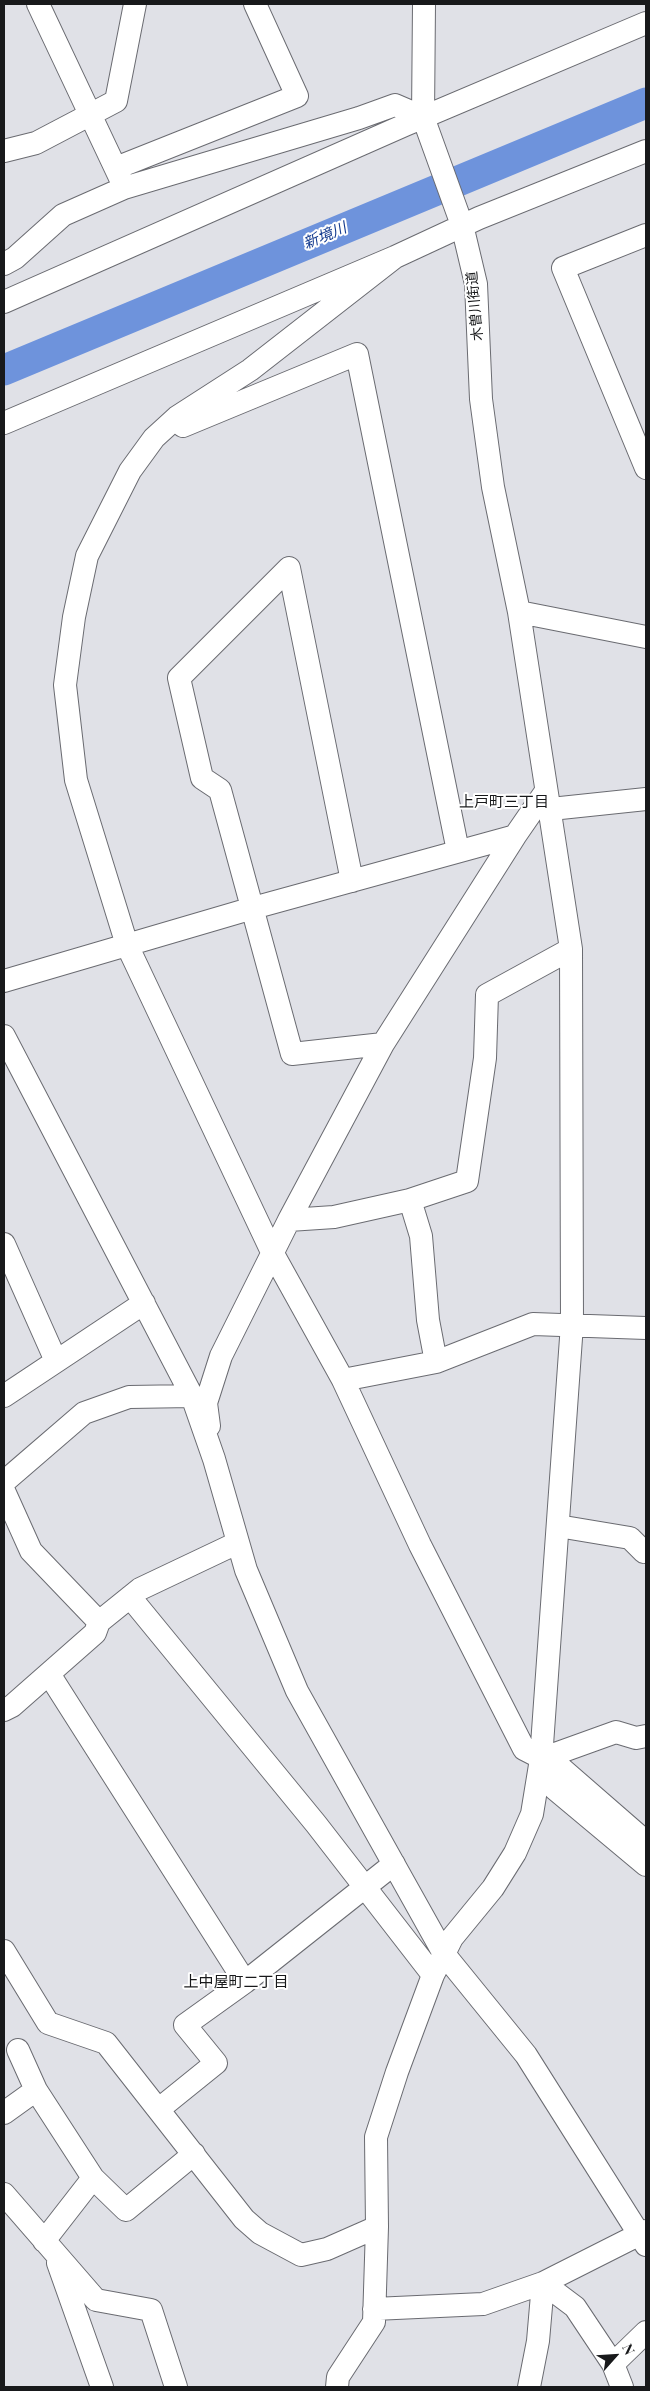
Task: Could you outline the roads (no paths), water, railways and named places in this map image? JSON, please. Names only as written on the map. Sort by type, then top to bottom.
[{"type":"street","points":[[38,4],[120,178]]},
{"type":"street","points":[[4,151],[36,143],[116,101],[135,4]]},
{"type":"street","points":[[4,264],[15,258],[63,216],[120,178],[297,96],[255,4]]},
{"type":"street","name":"木曽川街道","points":[[337,2387],[338,2377],[374,2322],[377,2227],[376,2137],[397,2072],[433,1976],[452,1938],[493,1888],[515,1852],[532,1814],[541,1759],[572,1324],[571,949],[519,612],[493,487],[481,399],[476,284],[462,225],[424,117],[424,4]]},
{"type":"street","points":[[4,302],[424,117],[646,23]]},
{"type":"street","points":[[120,178],[359,118],[395,105],[424,117]]},
{"type":"street","points":[[4,424],[395,256],[462,225],[646,151]]},
{"type":"street","points":[[646,235],[563,268],[646,468]]},
{"type":"street","points":[[395,256],[250,370],[177,418],[154,438],[130,471],[87,556],[74,617],[65,685],[76,780],[127,945],[272,1252],[343,1380],[420,1545],[524,1749],[561,1768],[646,1842]]},
{"type":"street","points":[[154,438],[358,354],[458,851]]},
{"type":"street","points":[[352,881],[289,568],[179,678],[202,778],[220,790],[292,1054],[383,1044]]},
{"type":"street","points":[[519,612],[646,637]]},
{"type":"street","points":[[214,1459],[206,1403],[220,1356],[272,1252],[383,1044],[515,836],[548,800],[646,800]]},
{"type":"street","points":[[4,981],[253,908],[515,836]]},
{"type":"street","points":[[289,1220],[334,1217],[410,1200],[467,1181],[485,1058],[487,995],[571,949]]},
{"type":"street","points":[[4,1036],[192,1396],[214,1459],[246,1570],[297,1691],[444,1954],[526,2055],[644,2237],[543,2283],[483,2304],[374,2308]]},
{"type":"street","points":[[410,1200],[422,1236],[428,1320],[436,1362]]},
{"type":"street","points":[[4,1244],[56,1362]]},
{"type":"street","points":[[4,1396],[144,1303]]},
{"type":"street","points":[[343,1380],[436,1362],[533,1324],[646,1328]]},
{"type":"street","points":[[4,1482],[84,1413],[129,1397],[192,1396]]},
{"type":"street","points":[[4,1491],[31,1551],[99,1622]]},
{"type":"street","points":[[558,1526],[630,1538],[645,1555]]},
{"type":"street","points":[[4,1710],[12,1706],[49,1674],[95,1633],[99,1622],[140,1589],[237,1543]]},
{"type":"street","points":[[130,1597],[316,1824],[433,1976]]},
{"type":"street","points":[[49,1674],[245,1982]]},
{"type":"street","points":[[541,1759],[616,1732],[636,1738],[646,1736]]},
{"type":"street","points":[[541,1759],[555,1789],[646,1865]]},
{"type":"street","points":[[158,2109],[216,2063],[185,2025],[245,1982],[394,1864]]},
{"type":"street","points":[[4,1951],[48,2023],[106,2043],[244,2219],[260,2234],[301,2255],[327,2249],[377,2227]]},
{"type":"street","points":[[18,2050],[36,2090],[94,2178],[126,2210],[194,2154]]},
{"type":"street","points":[[4,2112],[36,2090]]},
{"type":"street","points":[[49,2246],[94,2178]]},
{"type":"street","points":[[4,2194],[96,2300],[151,2310],[176,2387]]},
{"type":"street","points":[[49,2246],[102,2387]]},
{"type":"street","points":[[543,2283],[575,2306],[613,2364],[622,2387]]},
{"type":"street","points":[[529,2387],[538,2341],[543,2283]]},
{"type":"street","points":[[613,2364],[646,2332]]},
{"type":"waterway","name":"新境川","points":[[4,370],[646,103]]},
{"type":"district","name":"上戸町三丁目","points":[[504,802]]},
{"type":"district","name":"上中屋町二丁目","points":[[236,1982]]}]
